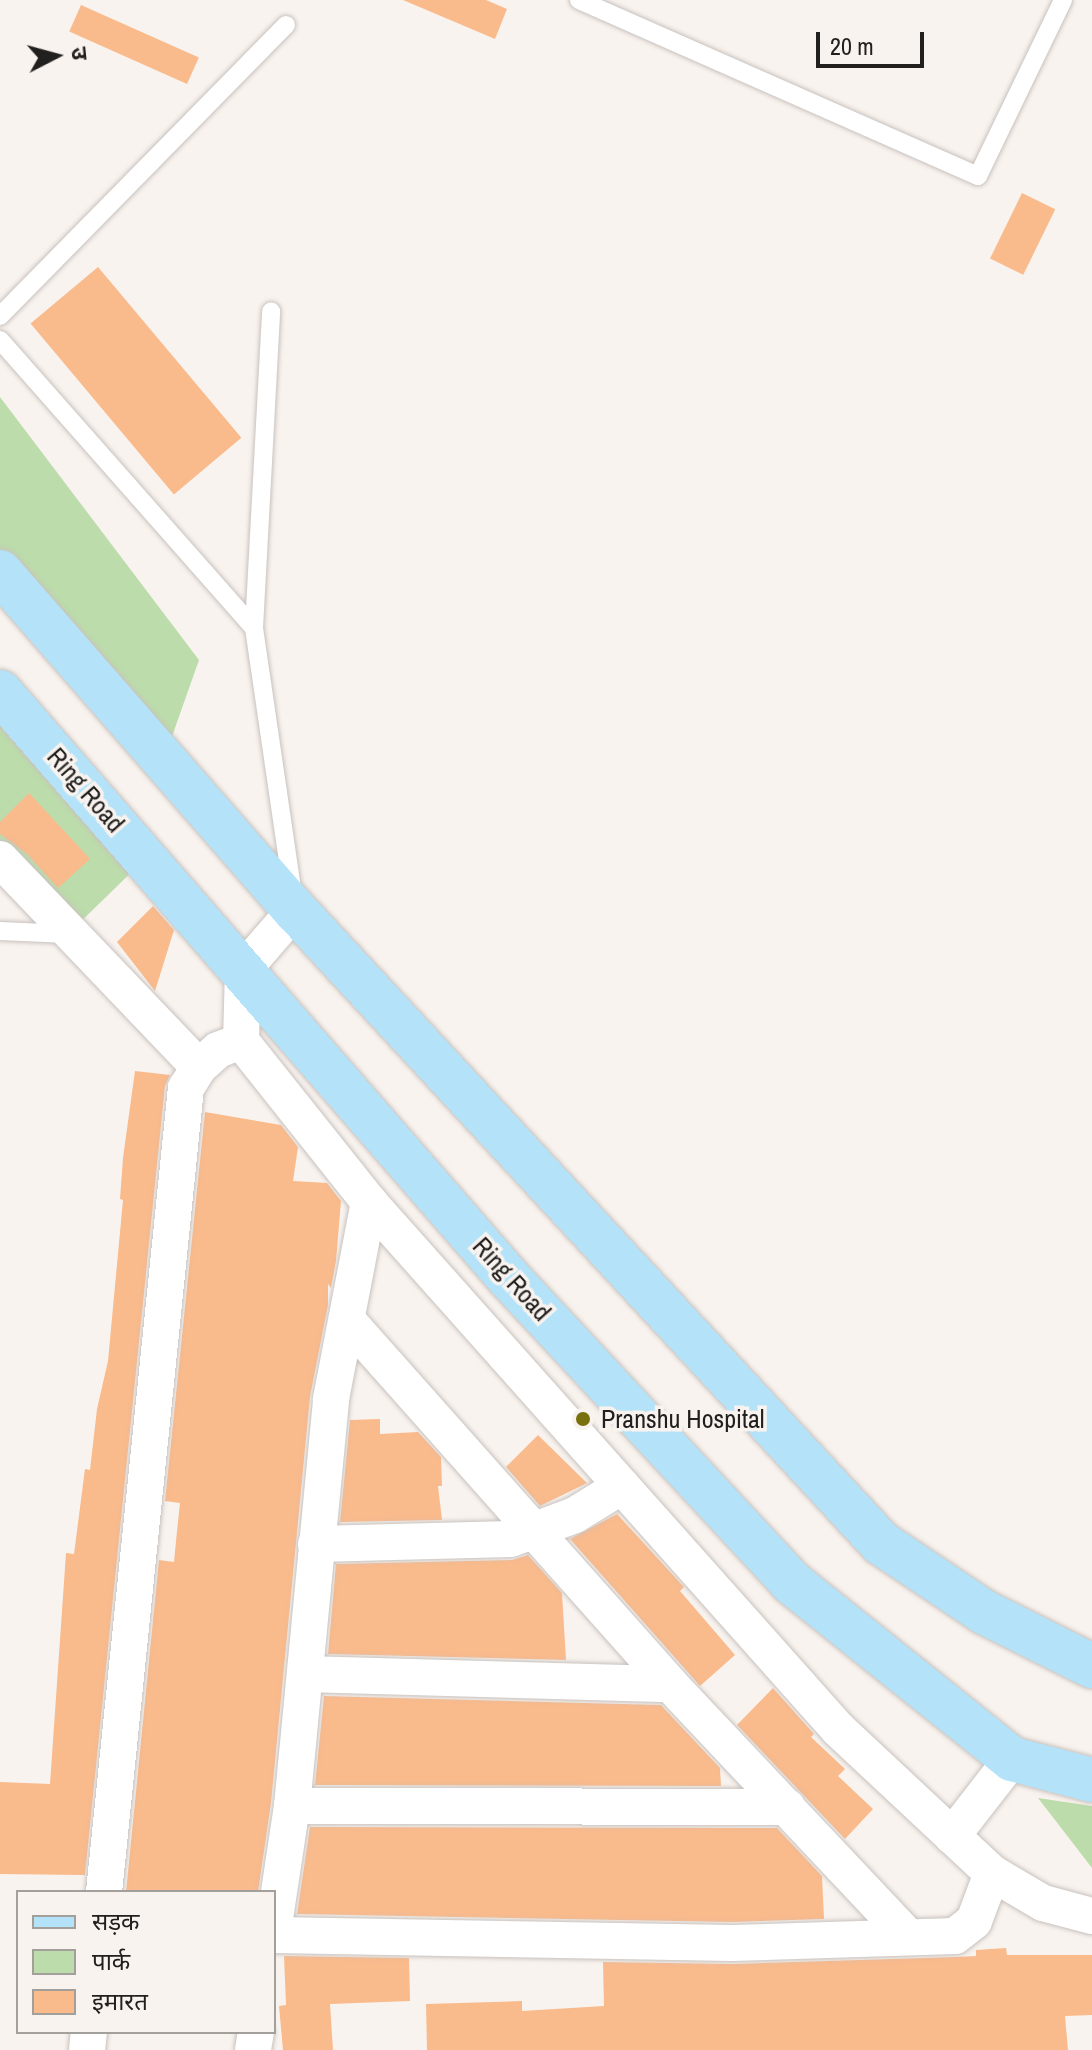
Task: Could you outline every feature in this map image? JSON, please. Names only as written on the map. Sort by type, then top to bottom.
[{"type":"main road","points":[[0,572],[295,910],[881,1543],[984,1612],[1092,1666]]},
{"type":"main road","name":"Ring Road","points":[[0,692],[508,1277],[791,1582],[1012,1759],[1092,1780]]},
{"type":"street","points":[[0,859],[68,934],[199,1067]]},
{"type":"street","points":[[295,910],[243,970],[241,1041],[369,1202],[838,1729],[992,1873],[1043,1903],[1092,1916]]},
{"type":"street","points":[[104,1890],[186,1088],[199,1067],[218,1050],[241,1041]]},
{"type":"street","points":[[276,1912],[292,1806],[331,1399],[369,1202]]},
{"type":"street","points":[[347,1320],[670,1684],[908,1937]]},
{"type":"street","points":[[316,1544],[511,1539],[538,1532],[575,1515],[622,1486]]},
{"type":"street","points":[[305,1674],[670,1684]]},
{"type":"street","points":[[952,1836],[1012,1759]]},
{"type":"street","points":[[292,1806],[787,1807]]},
{"type":"street","points":[[276,1935],[732,1943],[955,1936],[974,1921],[992,1873]]},
{"type":"lane","points":[[579,0],[978,176],[1063,0]]},
{"type":"lane","points":[[0,316],[286,25]]},
{"type":"lane","points":[[271,311],[254,628],[295,910]]},
{"type":"lane","points":[[0,340],[254,628]]},
{"type":"lane","points":[[0,931],[68,934]]},
{"type":"green space","points":[[0,397],[199,660],[164,759],[0,572]]},
{"type":"green space","points":[[0,692],[145,859],[68,934],[0,859]]},
{"type":"green space","points":[[1038,1798],[1092,1806],[1092,1868]]},
{"type":"building","points":[[403,0],[486,0],[507,9],[495,39]]},
{"type":"building","points":[[81,5],[199,57],[187,84],[69,31]]},
{"type":"building","points":[[1022,193],[1055,209],[1023,275],[990,259]]},
{"type":"building","points":[[98,267],[241,438],[174,494],[31,324]]},
{"type":"building","points":[[29,793],[90,859],[58,888],[27,854],[0,834],[0,822]]},
{"type":"building","points":[[153,906],[174,930],[155,991],[117,942]]},
{"type":"building","points":[[135,1071],[170,1075],[165,1086],[85,1875],[0,1874],[0,1782],[50,1784],[66,1553],[74,1554],[85,1469],[90,1470],[97,1409],[108,1361],[123,1200],[120,1199],[123,1158]]},
{"type":"building","points":[[205,1112],[281,1125],[298,1147],[293,1181],[327,1183],[341,1201],[336,1261],[331,1288],[328,1284],[328,1305],[310,1397],[271,1803],[258,1890],[126,1890],[159,1560],[174,1562],[180,1503],[165,1501]]},
{"type":"building","points":[[380,1419],[380,1434],[418,1432],[441,1457],[442,1486],[438,1486],[442,1520],[340,1522],[350,1420]]},
{"type":"building","points":[[538,1435],[587,1483],[540,1506],[506,1467]]},
{"type":"building","points":[[617,1514],[684,1587],[680,1591],[735,1655],[700,1686],[570,1539]]},
{"type":"building","points":[[528,1555],[562,1593],[566,1660],[328,1654],[336,1564],[512,1560]]},
{"type":"building","points":[[773,1688],[814,1734],[811,1737],[845,1769],[838,1776],[873,1809],[845,1839],[737,1725]]},
{"type":"building","points":[[324,1696],[661,1705],[720,1768],[721,1786],[315,1785]]},
{"type":"building","points":[[310,1827],[777,1828],[822,1876],[824,1919],[732,1922],[297,1914]]},
{"type":"building","points":[[1006,1948],[1007,1955],[1092,1955],[1092,2015],[1065,2016],[1068,2050],[427,2050],[426,2004],[522,2001],[522,2011],[604,2006],[603,1962],[733,1964],[956,1957],[976,1956],[976,1950]]},
{"type":"building","points":[[284,1956],[409,1958],[410,2001],[330,2004],[333,2050],[283,2050],[279,2006],[286,2005]]},
{"type":"place","name":"Pranshu Hospital","points":[[583,1419]]}]
